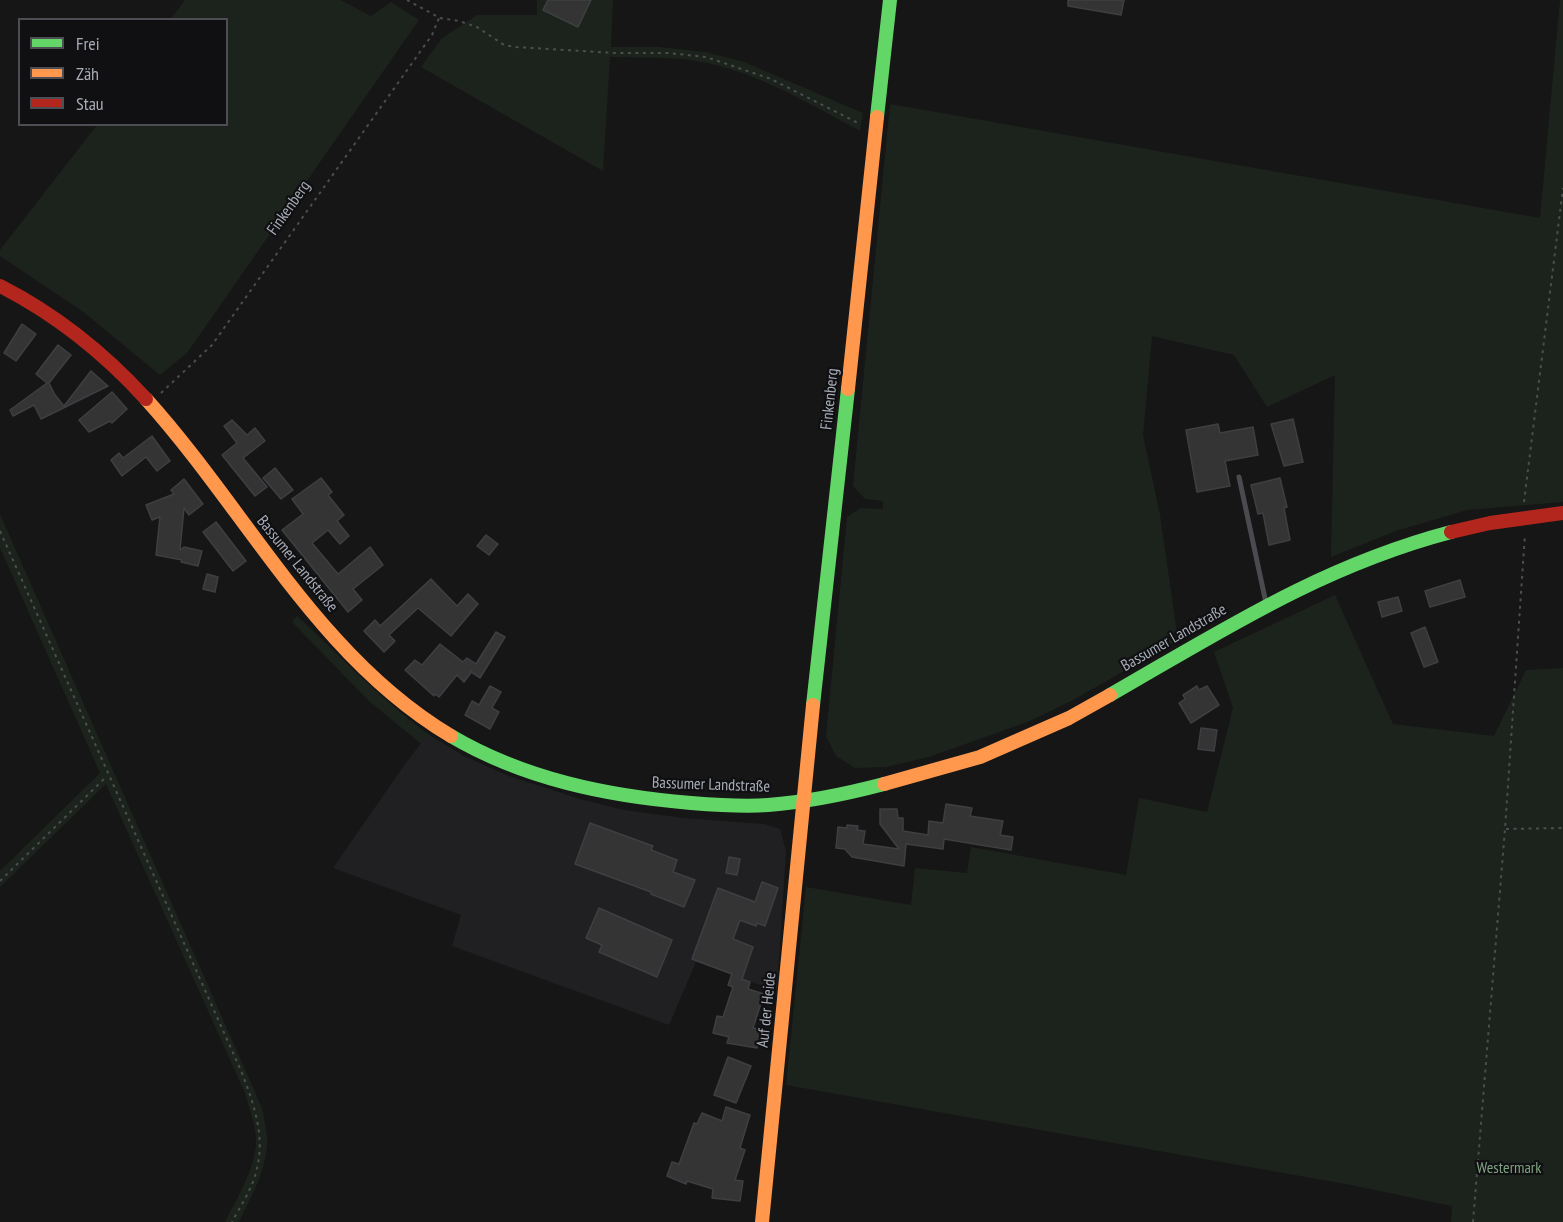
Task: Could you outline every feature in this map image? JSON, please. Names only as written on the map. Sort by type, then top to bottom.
[{"type":"main road","name":"Finkenberg","points":[[804,802],[890,0]]},
{"type":"main road","name":"Bassumer Landstraße","points":[[0,286],[43,309],[82,337],[124,374],[149,402],[277,568],[332,633],[383,684],[435,725],[465,743],[507,762],[545,777],[605,794],[639,799],[738,806],[804,802],[844,795],[976,759],[1074,715],[1267,604],[1338,570],[1394,548],[1487,524],[1563,513]]},
{"type":"main road","name":"Auf der Heide","points":[[762,1222],[804,802]]},
{"type":"lane","points":[[1239,477],[1267,604]]},
{"type":"path","points":[[407,0],[440,18],[477,27],[504,45],[706,57],[771,79],[843,117],[875,127]]},
{"type":"path","name":"Finkenberg","points":[[149,402],[212,345],[425,44],[440,18]]},
{"type":"path","points":[[1473,1222],[1505,829],[1525,532],[1522,519],[1563,188]]},
{"type":"path","points":[[0,531],[242,1073],[256,1112],[260,1141],[256,1173],[232,1222]]},
{"type":"path","points":[[0,880],[108,775]]},
{"type":"path","points":[[1505,829],[1563,828]]},
{"type":"shaded area","points":[[428,734],[464,756],[509,776],[580,799],[624,810],[684,818],[764,824],[780,829],[786,851],[777,991],[696,962],[669,1025],[452,946],[461,915],[333,868]]},
{"type":"green space","points":[[185,0],[341,0],[371,16],[391,2],[419,20],[187,353],[160,375],[82,311],[0,256],[0,250],[96,126],[228,126],[228,18],[172,18]]},
{"type":"green space","points":[[537,0],[613,0],[611,47],[659,47],[706,52],[744,62],[863,113],[860,131],[775,86],[730,69],[683,59],[610,57],[603,171],[421,67],[442,38],[477,15],[537,15]]},
{"type":"green space","points":[[1560,0],[1563,0],[1563,502],[1467,510],[1396,531],[1331,557],[1335,375],[1267,407],[1234,355],[1152,336],[1143,435],[1160,515],[1178,640],[1075,699],[1030,721],[929,757],[886,767],[855,768],[836,756],[826,736],[847,517],[861,508],[883,509],[883,501],[865,499],[853,486],[890,104],[1540,218]]},
{"type":"green space","points":[[0,514],[262,1108],[267,1137],[265,1160],[239,1222],[225,1222],[244,1184],[255,1154],[255,1131],[245,1093],[106,784],[0,887],[0,871],[100,773],[0,548]]},
{"type":"green space","name":"Westermark","points":[[1335,595],[1393,724],[1494,736],[1526,670],[1563,668],[1563,1222],[1451,1222],[1452,1206],[1351,1185],[786,1085],[806,887],[911,905],[915,868],[967,873],[971,847],[1126,875],[1139,798],[1207,812],[1233,708],[1214,652]]},
{"type":"green space","points":[[297,616],[377,692],[428,734],[421,744],[369,701],[292,622]]},
{"type":"building","points":[[548,0],[591,0],[578,27],[543,10]]},
{"type":"building","points":[[1068,0],[1124,0],[1121,15],[1068,6]]},
{"type":"building","points":[[22,324],[36,334],[16,361],[4,353]]},
{"type":"building","points":[[58,345],[71,355],[49,383],[64,406],[91,371],[108,386],[41,419],[34,405],[13,416],[10,410],[47,383],[36,374]]},
{"type":"building","points":[[112,392],[127,409],[112,423],[110,421],[89,432],[79,420]]},
{"type":"building","points":[[1293,419],[1303,462],[1284,466],[1271,424]]},
{"type":"building","points":[[232,420],[247,435],[255,428],[265,441],[243,458],[267,487],[255,496],[222,455],[237,443],[224,426]]},
{"type":"building","points":[[1218,424],[1220,433],[1253,427],[1258,455],[1225,461],[1230,486],[1197,492],[1186,430]]},
{"type":"building","points":[[152,436],[170,461],[157,471],[146,457],[122,476],[111,460],[119,453],[123,458]]},
{"type":"building","points":[[275,468],[293,490],[281,499],[263,478]]},
{"type":"building","points":[[321,478],[332,492],[328,495],[344,515],[337,521],[349,536],[340,544],[328,530],[312,543],[338,574],[370,547],[383,565],[353,589],[362,600],[348,612],[282,530],[303,514],[292,499]]},
{"type":"building","points":[[1280,478],[1287,507],[1284,508],[1290,540],[1269,545],[1263,513],[1258,514],[1251,485]]},
{"type":"building","points":[[184,479],[203,504],[189,515],[184,508],[180,550],[184,547],[202,551],[198,566],[156,555],[160,517],[152,520],[146,505],[174,494],[171,490]]},
{"type":"building","points":[[216,522],[246,561],[233,571],[203,532]]},
{"type":"building","points":[[486,535],[498,544],[489,555],[477,546]]},
{"type":"building","points":[[207,574],[218,577],[215,592],[203,589]]},
{"type":"building","points":[[431,579],[457,606],[468,594],[478,604],[451,636],[418,608],[389,635],[395,641],[384,652],[364,631],[375,620],[380,626]]},
{"type":"building","points":[[1460,580],[1465,597],[1430,607],[1425,591]]},
{"type":"building","points":[[1398,597],[1402,611],[1382,617],[1378,602]]},
{"type":"building","points":[[1425,627],[1438,662],[1424,667],[1411,633]]},
{"type":"building","points":[[496,632],[505,637],[480,678],[471,672],[464,682],[457,675],[439,697],[435,694],[434,696],[405,670],[415,660],[422,665],[440,644],[463,662],[467,658],[476,664]]},
{"type":"building","points":[[490,686],[501,692],[492,708],[499,712],[490,729],[465,715],[472,701],[479,705]]},
{"type":"building","points":[[1197,686],[1199,690],[1207,686],[1219,705],[1191,723],[1179,703],[1185,699],[1183,695]]},
{"type":"building","points":[[1201,728],[1217,730],[1214,751],[1198,749]]},
{"type":"building","points":[[946,804],[972,808],[970,816],[1003,821],[1000,835],[1013,837],[1011,850],[944,839],[943,849],[906,844],[904,866],[852,857],[845,849],[836,848],[838,827],[847,828],[847,825],[858,826],[857,830],[865,831],[863,844],[899,849],[880,824],[880,809],[897,809],[898,818],[903,818],[903,831],[928,835],[929,821],[943,823]]},
{"type":"building","points":[[590,823],[653,846],[651,850],[677,860],[673,872],[695,880],[684,907],[651,894],[651,892],[575,864]]},
{"type":"building","points":[[729,857],[740,859],[737,875],[726,873]]},
{"type":"building","points":[[762,882],[778,888],[765,926],[757,923],[756,926],[740,920],[733,939],[753,947],[742,979],[750,982],[748,989],[764,994],[753,1028],[761,1029],[757,1048],[727,1043],[729,1037],[713,1033],[717,1016],[723,1017],[733,987],[728,985],[732,974],[692,959],[718,888],[755,902]]},
{"type":"building","points":[[599,908],[672,940],[657,977],[599,952],[602,945],[586,938]]},
{"type":"building","points":[[728,1057],[751,1066],[736,1103],[714,1095]]},
{"type":"building","points":[[726,1107],[750,1115],[740,1148],[745,1150],[735,1180],[743,1181],[740,1201],[712,1198],[713,1189],[687,1181],[686,1184],[667,1176],[672,1162],[679,1164],[694,1123],[697,1124],[702,1113],[722,1121]]},
{"type":"traffic: fast","points":[[877,117],[890,0]]},
{"type":"traffic: fast","points":[[813,705],[848,389]]},
{"type":"traffic: fast","points":[[1110,695],[1234,624],[1316,581],[1404,546],[1451,532]]},
{"type":"traffic: fast","points":[[451,736],[507,764],[537,774],[597,790],[660,800],[729,806],[768,805],[826,797],[884,784]]},
{"type":"traffic: slow","points":[[848,389],[877,117]]},
{"type":"traffic: slow","points":[[146,399],[183,442],[287,580],[361,666],[404,703],[451,736]]},
{"type":"traffic: slow","points":[[884,784],[980,757],[1069,718],[1110,695]]},
{"type":"traffic: slow","points":[[762,1222],[813,705]]},
{"type":"traffic: jam","points":[[0,286],[60,322],[96,350],[146,399]]},
{"type":"traffic: jam","points":[[1451,532],[1490,523],[1563,513]]}]
